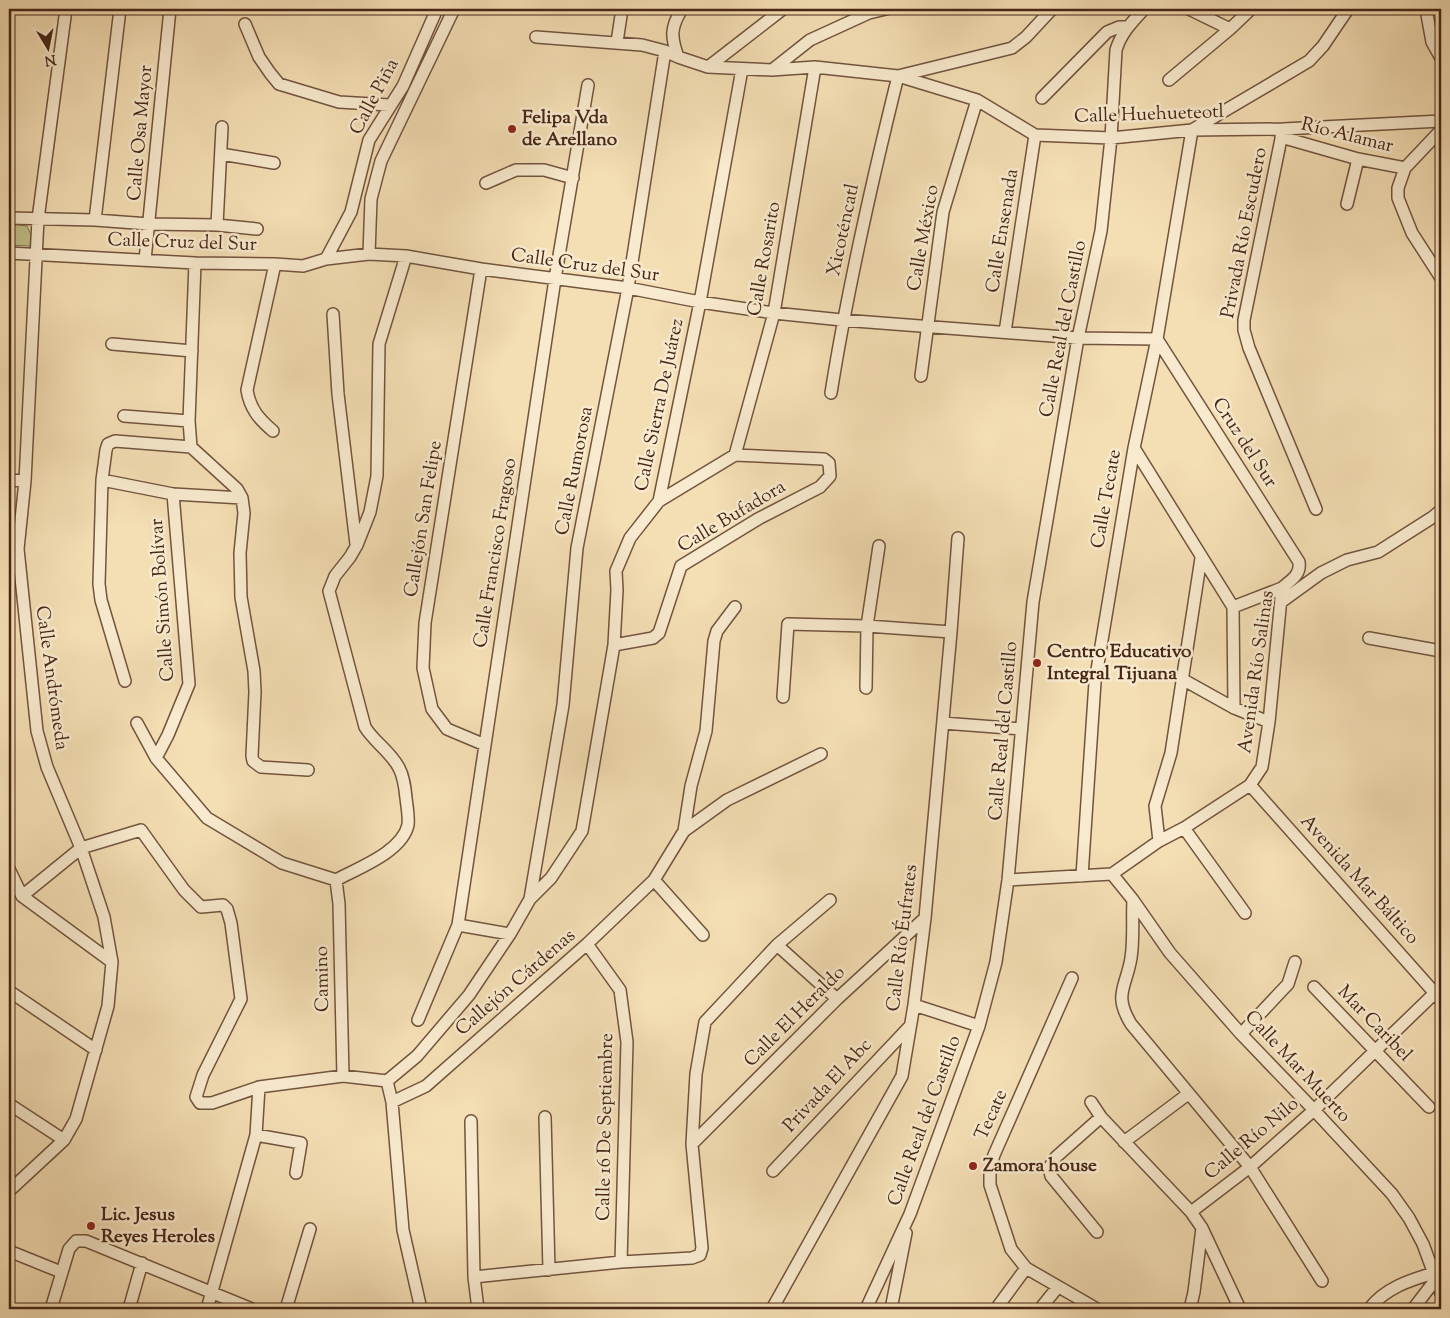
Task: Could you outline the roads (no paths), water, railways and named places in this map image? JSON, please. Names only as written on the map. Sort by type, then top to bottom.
[{"type":"street","name":"Calle Andrómeda","points":[[9,1191],[64,1140],[76,1119],[108,1006],[112,962],[104,917],[81,848],[47,767],[37,732],[13,552],[25,482],[38,219],[66,9]]},
{"type":"street","points":[[95,220],[120,9]]},
{"type":"street","name":"Calle Osa Mayor","points":[[145,260],[170,9]]},
{"type":"street","name":"Calle Piña","points":[[326,260],[351,212],[369,140],[403,86],[437,9]]},
{"type":"street","name":"Calle Piña","points":[[369,254],[370,199],[381,160],[454,9]]},
{"type":"street","points":[[617,42],[622,9]]},
{"type":"street","points":[[678,57],[672,40],[672,28],[682,9]]},
{"type":"street","points":[[708,67],[783,9]]},
{"type":"street","points":[[772,70],[810,40],[869,13],[886,9]]},
{"type":"street","points":[[898,76],[1012,48],[1026,37],[1052,9]]},
{"type":"street","points":[[1042,98],[1107,32],[1119,27],[1126,27],[1144,9]]},
{"type":"street","points":[[1189,9],[1230,29]]},
{"type":"street","points":[[1168,80],[1230,29],[1251,9]]},
{"type":"street","points":[[1192,130],[1308,62],[1323,46],[1348,9]]},
{"type":"street","points":[[1426,9],[1432,42],[1441,58]]},
{"type":"street","points":[[245,24],[260,57],[280,84],[339,102],[389,106]]},
{"type":"street","name":"Calle Real del Castillo","points":[[866,1309],[910,1214],[979,1026],[996,962],[1008,880],[1033,602],[1078,338],[1101,230],[1111,138],[1116,50],[1118,39],[1126,27]]},
{"type":"street","name":"Calle Huehueteotl","points":[[536,37],[642,45],[665,51],[708,67],[742,70],[814,67],[898,76],[977,100],[1035,135],[1111,138],[1192,130],[1282,133],[1441,121]]},
{"type":"street","name":"Calle Rumorosa","points":[[530,899],[563,706],[577,548],[628,288],[665,51]]},
{"type":"street","name":"Calle Rosarito","points":[[735,454],[774,313],[814,67]]},
{"type":"street","name":"Calle Sierra De Juárez","points":[[530,899],[551,878],[582,831],[614,645],[617,590],[616,571],[630,538],[659,501],[700,302],[742,70]]},
{"type":"street","name":"Xicoténcatl","points":[[831,393],[842,320],[874,171],[898,76]]},
{"type":"street","name":"Calle Francisco Fragoso","points":[[418,1020],[458,925],[555,279],[588,85]]},
{"type":"street","name":"Calle México","points":[[922,376],[927,325],[943,212],[977,100]]},
{"type":"street","points":[[217,225],[222,127]]},
{"type":"street","name":"Calle Tecate","points":[[1082,876],[1095,682],[1134,448],[1156,339],[1192,130]]},
{"type":"street","points":[[1441,130],[1405,168],[1398,188],[1398,198],[1412,232],[1441,278]]},
{"type":"street","name":"Río Alamar","points":[[1282,133],[1358,159],[1405,168]]},
{"type":"street","name":"Privada Río Escudero","points":[[1282,133],[1244,320],[1244,330],[1316,509]]},
{"type":"street","name":"Calle Ensenada","points":[[1005,332],[1035,135]]},
{"type":"street","points":[[221,154],[274,163]]},
{"type":"street","points":[[365,157],[381,160]]},
{"type":"street","points":[[1347,204],[1358,159]]},
{"type":"street","points":[[486,183],[516,170],[544,170],[573,178]]},
{"type":"street","name":"Calle Cruz del Sur","points":[[9,218],[217,225],[257,229]]},
{"type":"street","name":"Calle Cruz del Sur","points":[[9,253],[196,263],[303,266],[326,260],[369,254],[406,256],[481,269],[628,288],[700,302],[774,313],[1078,338],[1156,339]]},
{"type":"street","points":[[137,723],[156,758],[207,818],[282,863],[336,880],[392,850],[403,837],[408,825],[408,808],[404,780],[400,769],[393,759],[372,738],[365,727],[330,591],[335,576],[350,558],[357,545],[370,512],[377,476],[380,344],[406,256]]},
{"type":"street","points":[[191,447],[189,421],[196,263]]},
{"type":"street","points":[[273,432],[253,410],[247,390],[275,264]]},
{"type":"street","name":"Callejón San Felipe","points":[[481,269],[425,622],[423,668],[432,709],[447,729],[485,745]]},
{"type":"street","points":[[333,314],[338,394],[357,545]]},
{"type":"street","name":"Cruz del Sur","points":[[1156,339],[1296,557],[1300,567]]},
{"type":"street","points":[[112,344],[192,350]]},
{"type":"street","points":[[124,416],[189,421]]},
{"type":"street","points":[[124,681],[101,600],[99,584],[102,480],[106,450],[108,444],[115,441],[191,447],[237,490],[242,498],[244,513],[240,553],[241,597],[256,692],[253,761],[261,767],[308,770]]},
{"type":"street","points":[[1134,448],[1233,607],[1234,708]]},
{"type":"street","points":[[659,501],[735,454]]},
{"type":"street","name":"Calle Bufadora","points":[[614,645],[653,638],[659,632],[682,566],[758,519],[820,487],[830,476],[829,463],[824,459],[735,454]]},
{"type":"street","points":[[9,480],[25,482]]},
{"type":"street","points":[[102,480],[173,494],[242,498]]},
{"type":"street","name":"Calle Simón Bolívar","points":[[156,758],[168,735],[189,684],[173,494]]},
{"type":"street","points":[[1281,602],[1321,573],[1347,560],[1378,552],[1441,510]]},
{"type":"street","name":"Calle Río Éufrates","points":[[772,1309],[902,1076],[914,1004],[925,918],[958,538]]},
{"type":"street","points":[[866,688],[867,626],[879,546]]},
{"type":"street","points":[[1159,842],[1155,806],[1171,753],[1201,558]]},
{"type":"street","name":"Avenida Río Salinas","points":[[1112,874],[1250,785],[1262,767],[1269,722],[1282,588],[1297,575],[1300,567]]},
{"type":"street","points":[[1233,607],[1282,588]]},
{"type":"street","points":[[684,831],[691,786],[706,731],[714,641],[717,631],[735,607]]},
{"type":"street","points":[[783,697],[788,624],[867,626],[951,632]]},
{"type":"street","points":[[1369,638],[1441,652]]},
{"type":"street","points":[[1182,679],[1234,708],[1269,722]]},
{"type":"street","points":[[942,723],[1021,729]]},
{"type":"street","name":"Callejón Cárdenas","points":[[392,1102],[426,1086],[587,944],[654,880],[684,831],[727,800],[820,754]]},
{"type":"street","name":"Avenida Mar Báltico","points":[[1250,785],[1439,993]]},
{"type":"street","points":[[1184,828],[1245,913]]},
{"type":"street","points":[[22,896],[81,848],[141,830],[184,890],[201,906],[223,905],[227,910],[231,923],[241,999],[202,1075],[196,1097],[200,1103],[212,1103],[259,1088],[343,1076],[387,1081],[417,1056],[469,995],[510,934],[530,899]]},
{"type":"street","points":[[9,868],[22,896],[112,962]]},
{"type":"street","points":[[1008,880],[1112,874]]},
{"type":"street","name":"Calle Mar Muerto","points":[[1112,874],[1170,953],[1241,1034],[1392,1194],[1409,1218],[1437,1272],[1441,1293]]},
{"type":"street","name":"Camino","points":[[336,880],[339,904],[343,1076]]},
{"type":"street","points":[[654,880],[703,935]]},
{"type":"street","points":[[474,1277],[621,1262],[692,1258],[700,1255],[702,1248],[692,1144],[696,1074],[705,1022],[777,946],[830,900]]},
{"type":"street","points":[[1132,900],[1131,956],[1121,996],[1122,1006],[1131,1024],[1250,1167],[1322,1281]]},
{"type":"street","name":"Calle El Heraldo","points":[[692,1144],[837,999],[925,918]]},
{"type":"street","points":[[458,925],[510,934]]},
{"type":"street","name":"Calle 16 De Septiembre","points":[[587,944],[620,990],[627,1042],[621,1262]]},
{"type":"street","points":[[777,946],[837,999]]},
{"type":"street","points":[[1241,1034],[1288,984],[1295,962]]},
{"type":"street","name":"Tecate","points":[[1072,978],[994,1155],[990,1169],[990,1185],[1011,1249],[1026,1268],[1056,1288],[1097,1309]]},
{"type":"street","name":"Mar Caribel","points":[[1314,987],[1430,1107]]},
{"type":"street","points":[[9,991],[96,1050]]},
{"type":"street","name":"Calle Río Nilo","points":[[1191,1212],[1250,1167],[1439,993]]},
{"type":"street","points":[[914,1004],[979,1026]]},
{"type":"street","name":"Privada El Abc","points":[[772,1171],[910,1026]]},
{"type":"street","points":[[387,1081],[392,1102],[403,1230],[421,1309]]},
{"type":"street","points":[[207,1309],[256,1135],[259,1088]]},
{"type":"street","points":[[1124,1142],[1188,1094]]},
{"type":"street","points":[[1090,1102],[1101,1117],[1191,1212],[1202,1228],[1240,1309]]},
{"type":"street","points":[[9,1104],[64,1140]]},
{"type":"street","points":[[545,1117],[549,1270]]},
{"type":"street","points":[[1097,1232],[1051,1176],[1049,1168],[1056,1157],[1101,1117]]},
{"type":"street","points":[[470,1121],[474,1277],[478,1309]]},
{"type":"street","points":[[256,1135],[301,1143],[296,1173]]},
{"type":"street","points":[[891,1309],[910,1214]]},
{"type":"street","points":[[1190,1309],[1202,1228]]},
{"type":"street","points":[[286,1309],[310,1229]]},
{"type":"street","points":[[50,1309],[69,1249],[76,1241],[86,1241],[252,1309]]},
{"type":"street","points":[[9,1252],[61,1272]]},
{"type":"street","points":[[129,1309],[142,1263]]},
{"type":"street","points":[[996,1309],[1026,1268]]},
{"type":"street","points":[[1370,1309],[1377,1299],[1405,1281],[1437,1272]]},
{"type":"street","points":[[1413,1309],[1437,1272]]},
{"type":"street","points":[[1040,1309],[1056,1288]]},
{"type":"place","name":"Felipa Vda de Arellano","points":[[512,129]]},
{"type":"place","name":"Centro Educativo Integral Tijuana","points":[[1037,663]]},
{"type":"place","name":"Zamora house","points":[[973,1166]]},
{"type":"place","name":"Lic. Jesus Reyes Heroles","points":[[91,1226]]}]
